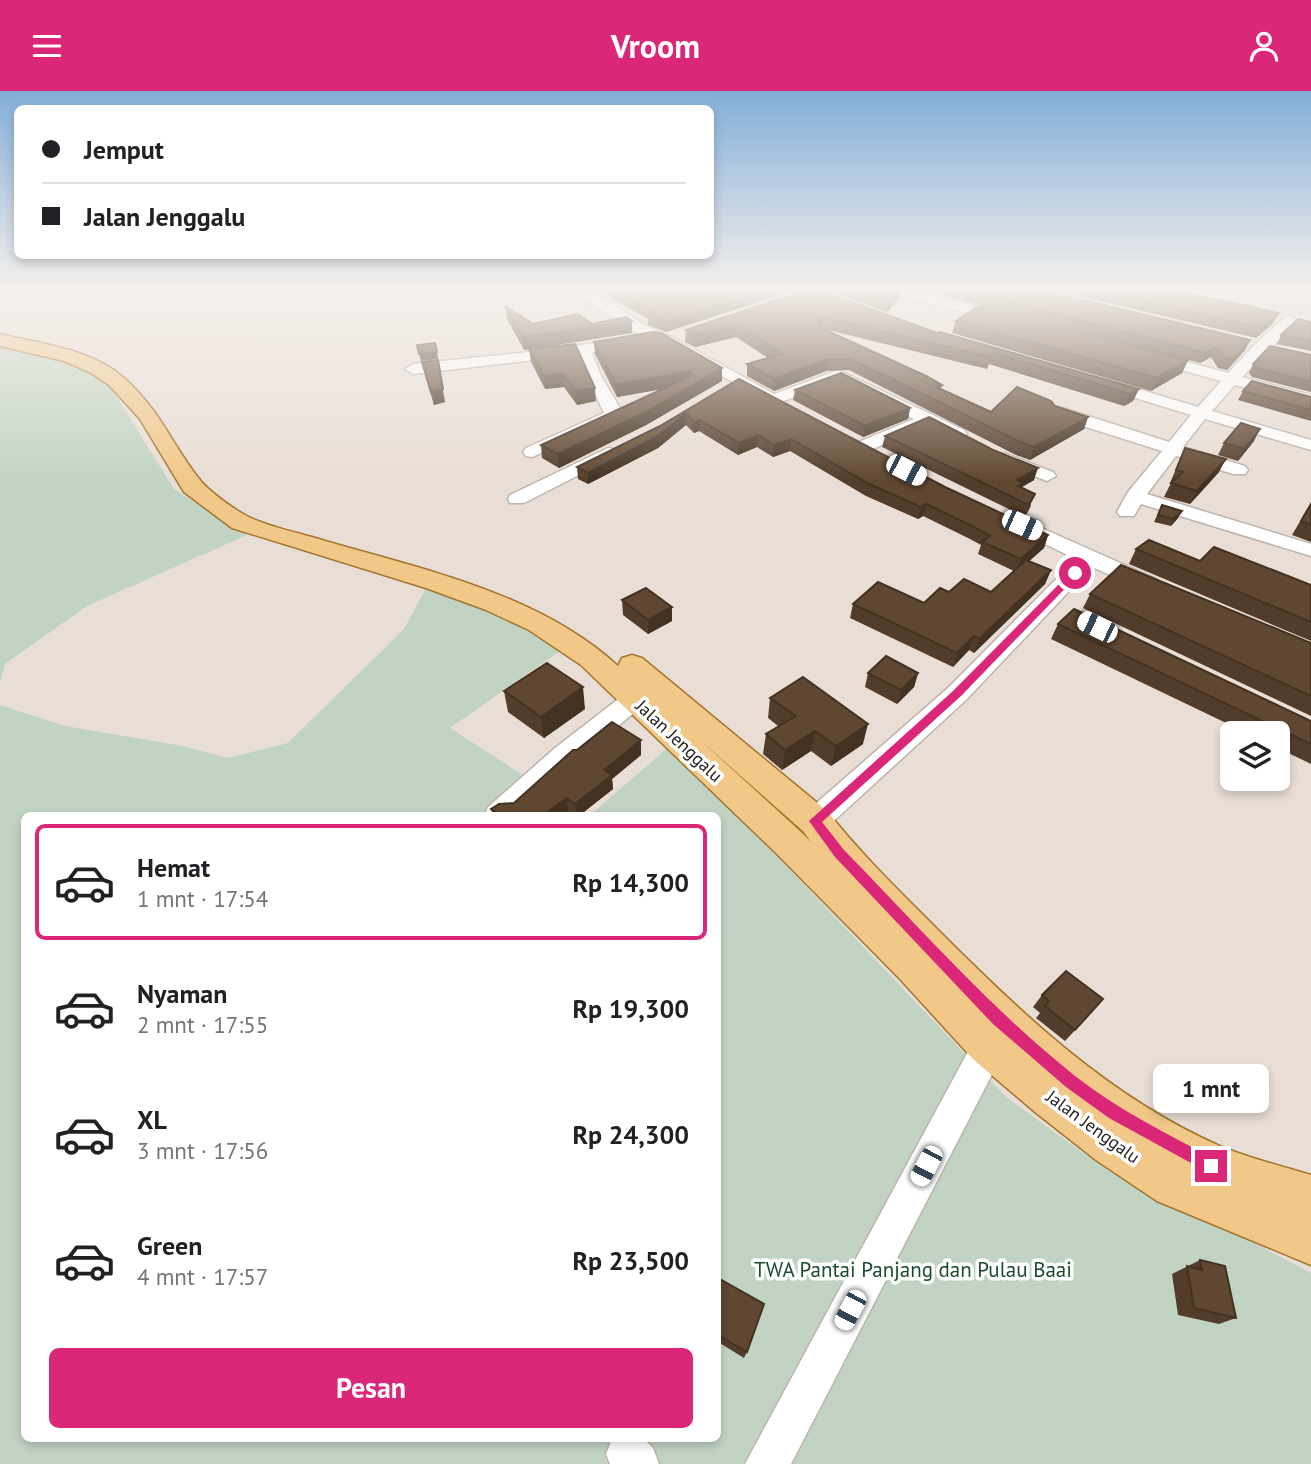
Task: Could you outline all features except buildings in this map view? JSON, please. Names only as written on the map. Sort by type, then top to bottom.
[{"type":"main road","name":"Jalan Jenggalu","points":[[54,353],[71,357],[98,369],[116,381],[149,416],[197,485],[246,521],[496,604],[539,624],[591,658],[789,843],[926,962],[1071,1082],[1115,1113],[1211,1166],[1311,1199]]},
{"type":"main road","points":[[89,353],[142,378]]},
{"type":"main road","name":"Jalan Jenggalu","points":[[181,432],[197,485]]},
{"type":"main road","name":"Jalan Jenggalu","points":[[246,521],[370,547],[431,564],[508,588],[556,608],[620,653],[653,685],[815,821],[989,1046],[1112,1144],[1174,1184],[1311,1241]]},
{"type":"street","points":[[462,353],[470,363]]},
{"type":"street","points":[[413,369],[550,353]]},
{"type":"street","points":[[532,452],[612,416],[613,410],[592,374],[584,353]]},
{"type":"street","points":[[689,353],[733,384],[775,399],[797,412]]},
{"type":"street","points":[[1133,353],[1311,400]]},
{"type":"street","points":[[1255,353],[1171,449],[1131,504],[1311,550]]},
{"type":"street","points":[[775,399],[838,375],[980,446],[1047,476]]},
{"type":"street","points":[[1082,378],[1311,445]]},
{"type":"street","points":[[1057,412],[1240,470]]},
{"type":"street","points":[[884,459],[857,445],[928,419]]},
{"type":"street","points":[[517,499],[628,443]]},
{"type":"street","points":[[998,515],[1163,590]]},
{"type":"street","points":[[815,821],[957,694],[1048,603],[1080,553]]},
{"type":"street","points":[[1048,603],[1072,615]]},
{"type":"street","points":[[501,812],[564,755],[635,699]]},
{"type":"street","points":[[766,1464],[989,1046]]},
{"type":"green space","points":[[0,353],[40,353],[72,362],[111,388],[174,489],[247,535],[87,606],[5,664],[0,683]]},
{"type":"green space","name":"TWA Pantai Panjang dan Pulau Baai","points":[[427,586],[495,612],[563,649],[450,728],[580,812],[21,812],[21,1442],[721,1442],[721,812],[593,812],[671,745],[1006,1097],[1083,1153],[1311,1273],[1311,1464],[0,1464],[0,705],[65,726],[183,746],[228,758],[288,743],[404,629]]},
{"type":"route","points":[[1075,573],[957,694],[815,821],[839,853],[998,1019],[1071,1082],[1115,1113],[1211,1166]]}]
